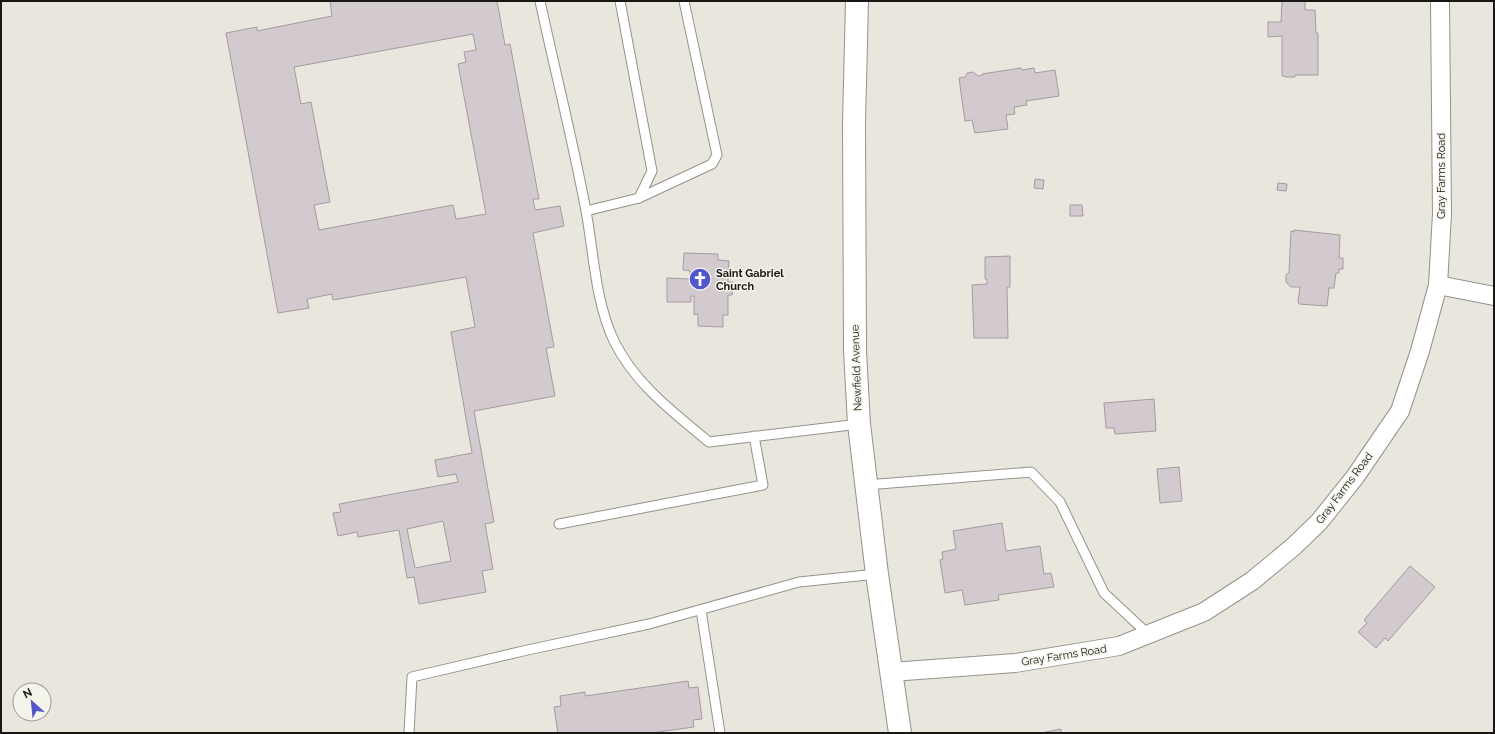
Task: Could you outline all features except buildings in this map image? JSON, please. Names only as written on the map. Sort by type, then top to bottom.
[{"type":"main road","name":"Newfield Avenue","points":[[856,1],[854,123],[855,350],[859,424],[877,574],[900,733]]},
{"type":"street","name":"Gray Farms Road","points":[[891,672],[1015,663],[1119,646],[1204,612],[1252,581],[1293,547],[1319,522],[1355,477],[1400,411],[1420,351],[1438,285],[1442,214],[1440,1]]},
{"type":"street","points":[[1438,285],[1494,296]]},
{"type":"lane","points":[[540,1],[586,211],[601,302],[614,341],[635,375],[665,406],[708,442],[859,424]]},
{"type":"lane","points":[[620,1],[652,171],[639,198]]},
{"type":"lane","points":[[586,211],[639,198],[712,164],[717,155],[684,1]]},
{"type":"lane","points":[[559,524],[763,485],[754,436]]},
{"type":"lane","points":[[866,485],[1031,472],[1060,502],[1104,593],[1148,634]]},
{"type":"lane","points":[[409,733],[412,677],[649,624],[799,582],[877,574]]},
{"type":"lane","points":[[701,610],[720,733]]},
{"type":"place","name":"Saint Gabriel Church","points":[[700,279]]}]
